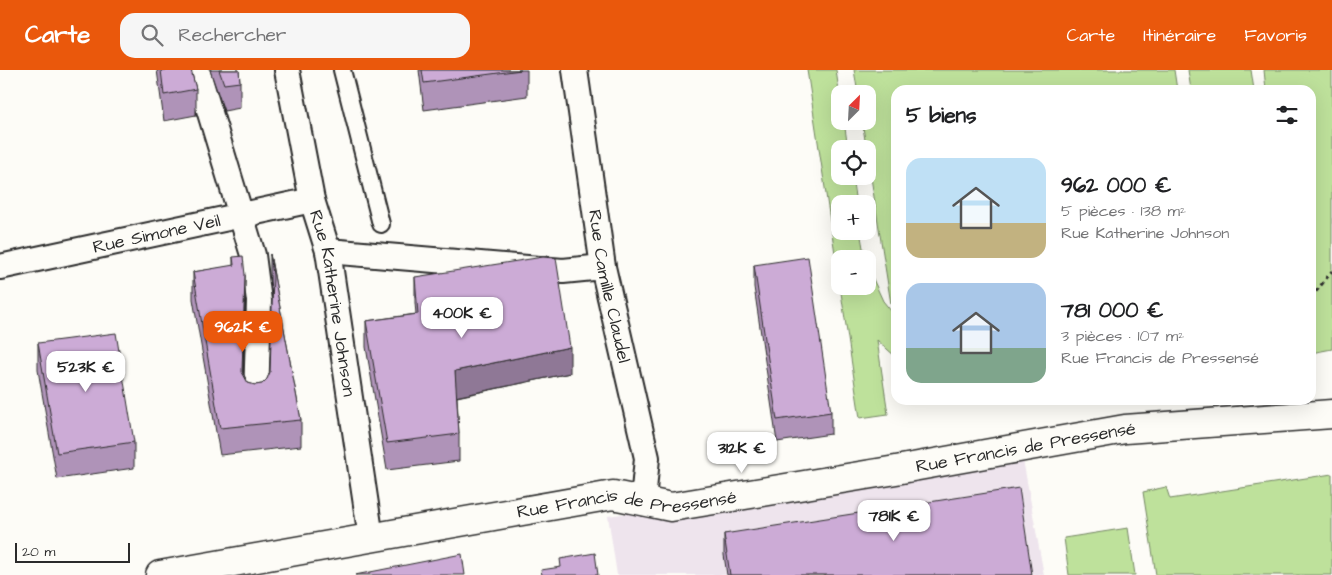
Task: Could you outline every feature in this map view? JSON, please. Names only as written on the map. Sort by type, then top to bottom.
[{"type":"street","points":[[197,70],[253,255],[258,301],[256,398]]},
{"type":"street","name":"Rue Katherine Johnson","points":[[287,70],[312,200],[328,251],[371,538]]},
{"type":"street","name":"Rue Camille Claudel","points":[[575,70],[604,267],[647,458],[643,501]]},
{"type":"street","name":"Rue Simone Veil","points":[[0,267],[312,200]]},
{"type":"street","points":[[328,251],[563,271],[604,267]]},
{"type":"street","name":"Rue Francis de Pressensé","points":[[160,575],[613,495],[671,507],[896,470],[1125,429],[1332,414]]},
{"type":"lane","points":[[342,70],[381,224]]},
{"type":"path","points":[[1316,292],[1332,271]]},
{"type":"shaded area","points":[[1022,454],[1044,575],[617,575],[608,516]]},
{"type":"green space","points":[[807,70],[836,70],[838,85],[831,85],[831,130],[845,130],[847,140],[831,140],[831,185],[853,185],[855,195],[831,195],[831,227]]},
{"type":"green space","points":[[854,70],[1174,70],[1176,85],[891,85],[891,304],[876,209],[876,195],[874,195],[872,185],[876,185],[876,140],[865,140],[863,130],[876,130],[876,85],[856,85]]},
{"type":"green space","points":[[1188,70],[1251,70],[1253,85],[1190,85]]},
{"type":"green space","points":[[1264,70],[1332,70],[1332,349],[1316,352],[1316,85],[1266,85]]},
{"type":"green space","points":[[833,240],[862,240],[863,250],[834,250]]},
{"type":"green space","points":[[876,286],[883,301],[891,311],[891,353],[877,340],[888,414],[860,418],[841,295],[876,295]]},
{"type":"green space","points":[[1332,474],[1332,575],[1156,575],[1143,492],[1166,487],[1170,499]]},
{"type":"green space","points":[[1128,528],[1135,575],[1069,575],[1064,538]]},
{"type":"building","points":[[161,70],[191,70],[196,89],[164,95]]},
{"type":"building","points":[[219,70],[239,70],[240,82],[224,84]]},
{"type":"building","points":[[422,70],[521,70],[424,83]]},
{"type":"building","points":[[270,254],[301,420],[220,428],[193,272],[234,265],[233,257],[243,256],[245,275],[242,372],[248,383],[262,384],[270,372],[273,275]]},
{"type":"building","points":[[543,257],[556,258],[570,347],[455,371],[459,434],[387,443],[366,321],[418,314],[415,277]]},
{"type":"building","points":[[808,257],[831,412],[777,420],[754,265]]},
{"type":"building","points":[[116,333],[134,442],[57,453],[38,343]]},
{"type":"building","points":[[1019,488],[1032,575],[730,575],[724,534]]},
{"type":"building","points":[[595,553],[598,575],[542,575],[541,570],[561,567],[560,559]]},
{"type":"building","points":[[462,554],[465,575],[355,575]]}]
